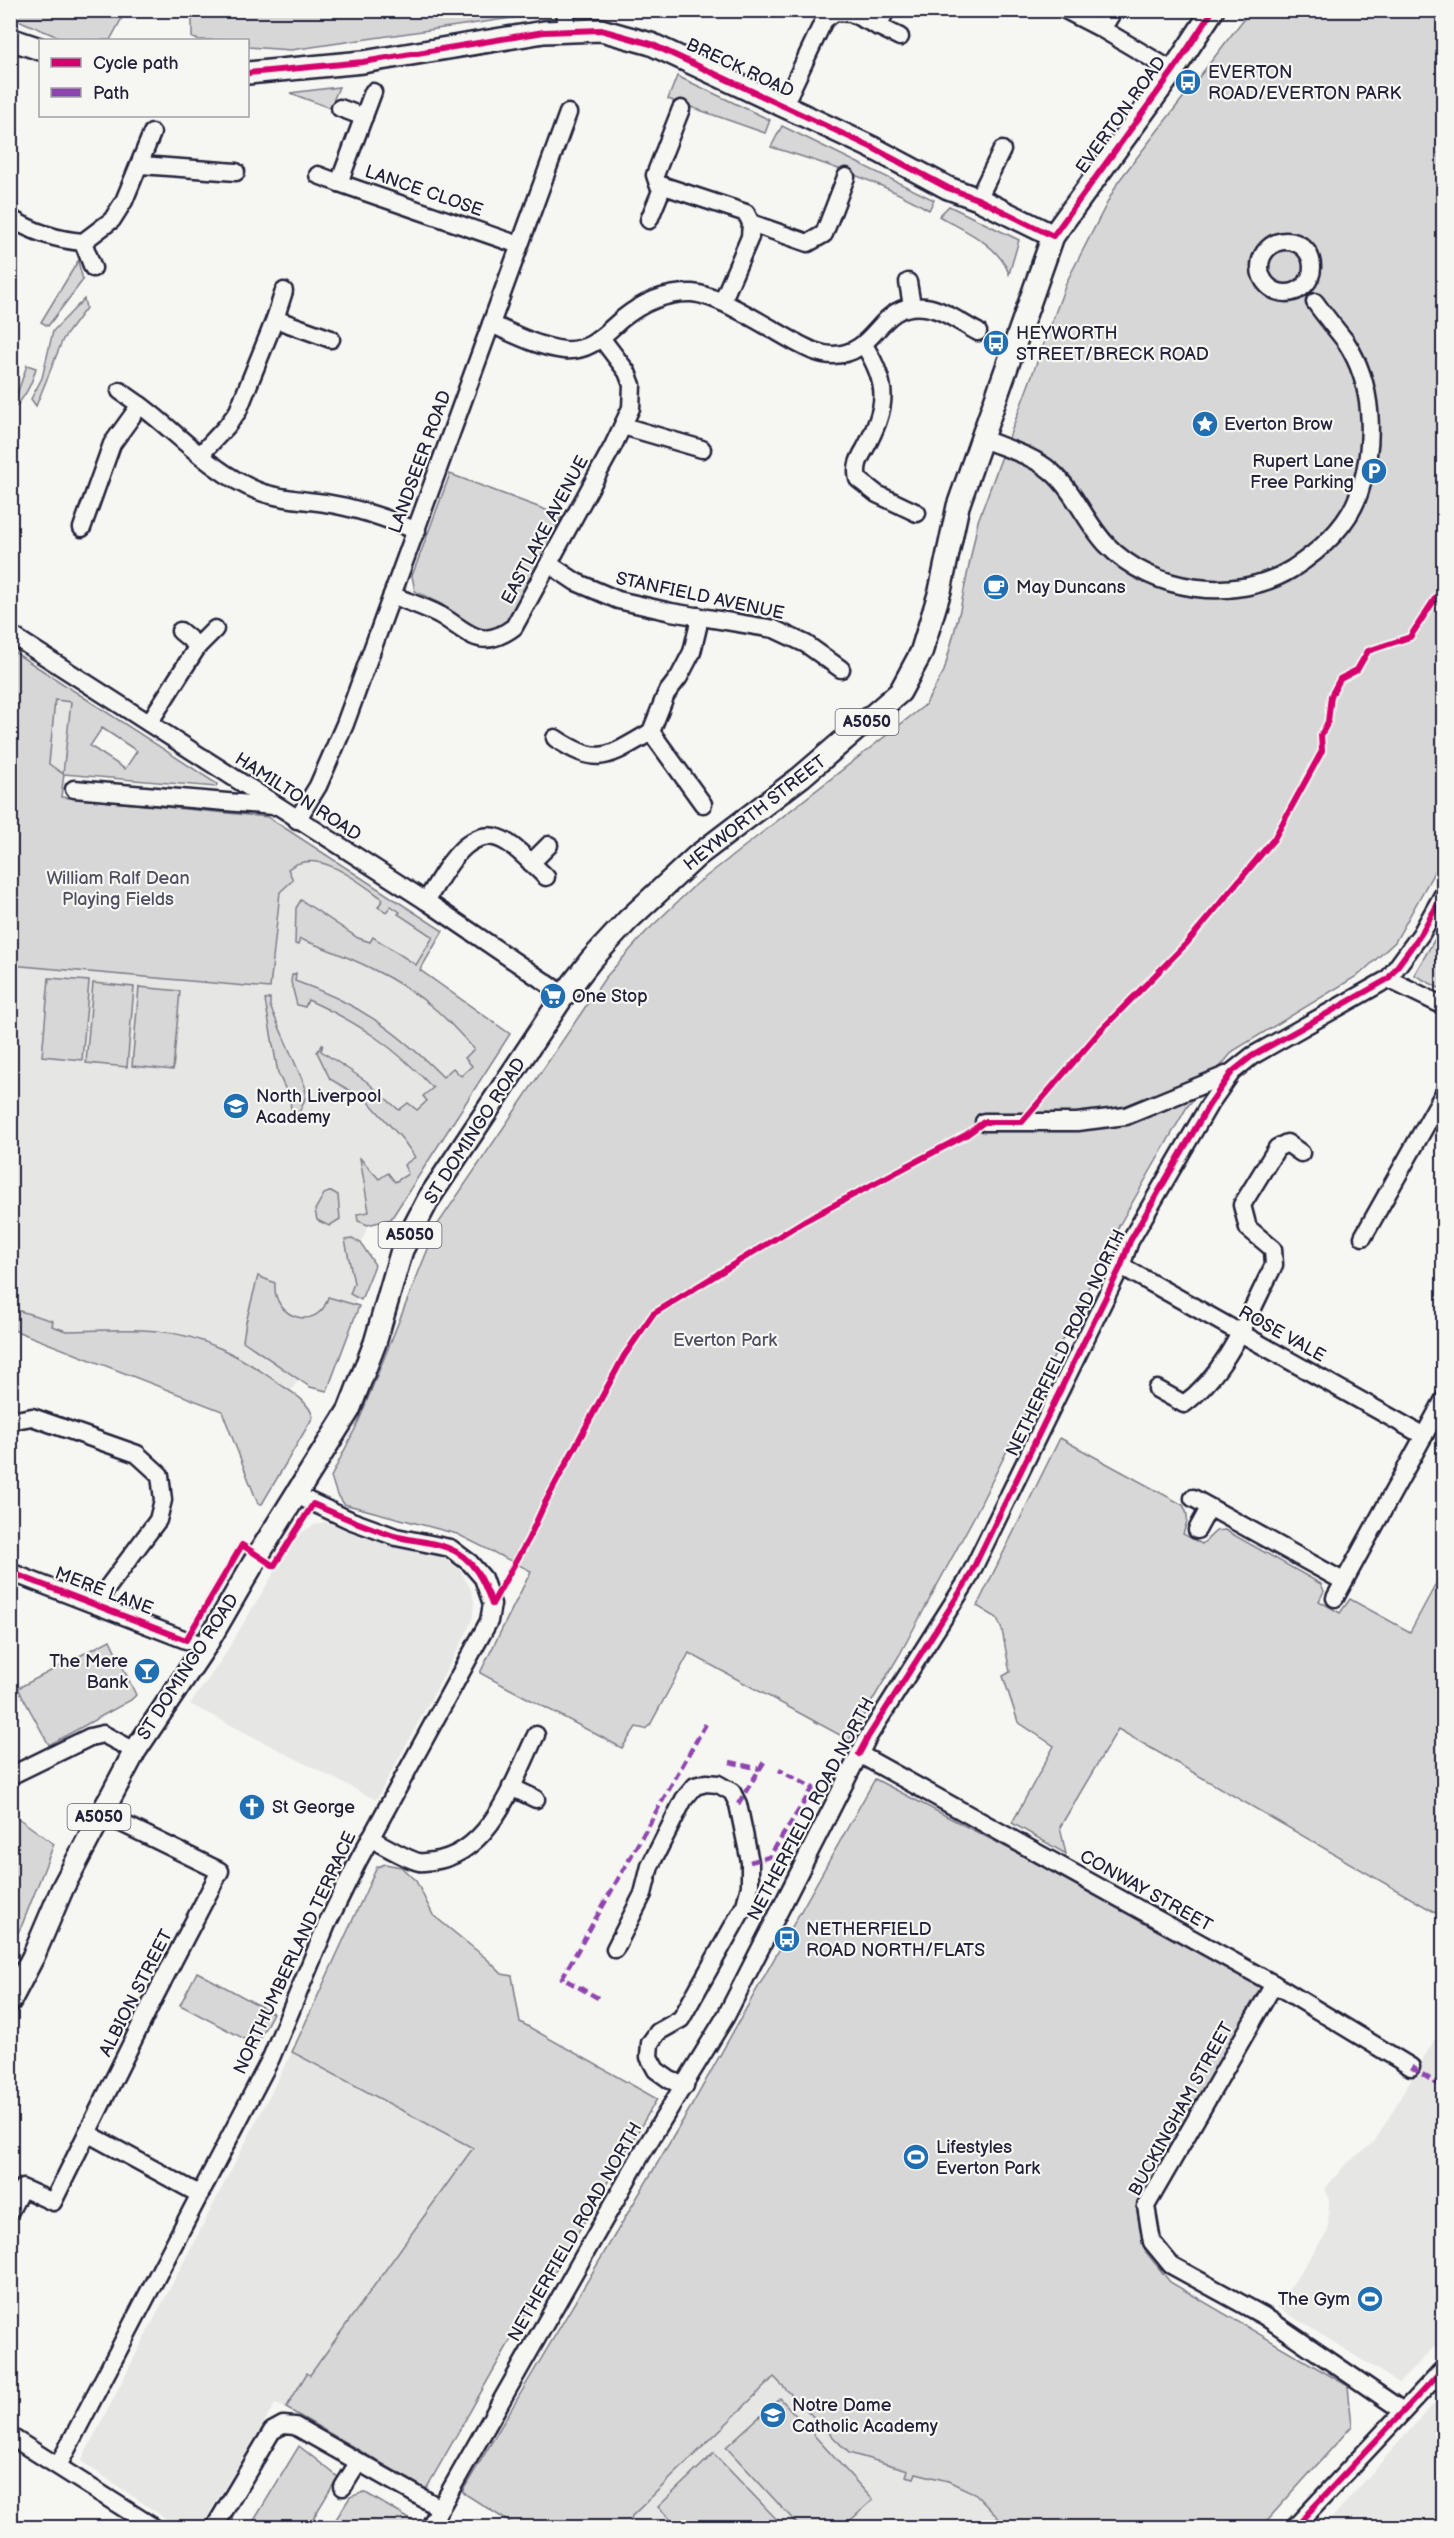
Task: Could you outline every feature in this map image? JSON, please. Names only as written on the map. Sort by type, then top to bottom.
[{"type":"main road","name":"EVERTON ROAD","points":[[1014,348],[1053,236],[1173,71],[1213,10]]},
{"type":"main road","name":"BRECK ROAD","points":[[249,74],[363,62],[544,32],[566,21],[651,44],[784,105],[871,147],[948,188],[1053,236]]},
{"type":"main road","points":[[10,39],[39,50]]},
{"type":"main road","name":"HEYWORTH STREET","points":[[564,994],[591,960],[628,920],[697,856],[801,777],[900,692],[921,653],[940,591],[958,506],[1014,348]]},
{"type":"main road","name":"ST DOMINGO ROAD","points":[[10,2001],[33,1957],[63,1887],[135,1751],[206,1645],[257,1557],[349,1410],[375,1343],[402,1250],[429,1198],[564,994]]},
{"type":"street","points":[[878,27],[886,10]]},
{"type":"street","points":[[1065,10],[1102,28],[1173,71]]},
{"type":"street","points":[[1102,28],[1114,10]]},
{"type":"street","points":[[784,105],[824,20],[835,12],[851,13],[900,37]]},
{"type":"street","name":"LANCE CLOSE","points":[[373,92],[339,183],[519,245]]},
{"type":"street","points":[[340,108],[364,117]]},
{"type":"street","points":[[681,109],[655,175],[658,184],[746,213],[752,223],[750,237],[722,302]]},
{"type":"street","name":"LANDSEER ROAD","points":[[297,820],[331,760],[417,531],[568,113]]},
{"type":"street","points":[[10,218],[44,234],[66,241],[84,242],[112,220],[124,201],[141,165],[152,133]]},
{"type":"street","points":[[978,200],[1002,150]]},
{"type":"street","points":[[141,165],[236,172]]},
{"type":"street","points":[[318,175],[339,183]]},
{"type":"street","points":[[752,223],[808,243],[816,240],[824,234],[846,177]]},
{"type":"street","points":[[649,220],[663,186]]},
{"type":"street","points":[[84,242],[93,268]]},
{"type":"street","points":[[908,282],[912,306]]},
{"type":"street","points":[[983,439],[1037,460],[1055,474],[1106,544],[1143,572],[1159,579],[1202,588],[1244,586],[1289,571],[1311,556],[1346,518],[1361,490],[1371,437],[1370,413],[1365,392],[1347,344],[1302,286]]},
{"type":"street","points":[[200,455],[238,411],[284,291]]},
{"type":"street","points":[[491,324],[536,343],[564,350],[590,346],[602,339],[636,309],[666,295],[705,295],[817,353],[842,354],[864,345],[890,315],[912,306],[927,307],[978,332]]},
{"type":"street","points":[[275,319],[331,339]]},
{"type":"street","name":"EASTLAKE AVENUE","points":[[392,595],[438,614],[473,637],[492,640],[514,627],[631,408],[632,385],[618,358],[602,339]]},
{"type":"street","points":[[864,345],[881,377],[883,404],[877,425],[857,463],[858,479],[877,494],[917,513]]},
{"type":"street","points":[[120,391],[238,483],[261,492],[374,514],[417,531]]},
{"type":"street","points":[[82,528],[112,444],[140,405]]},
{"type":"street","points":[[623,426],[702,449]]},
{"type":"street","name":"STANFIELD AVENUE","points":[[549,564],[576,582],[618,600],[774,629],[806,644],[841,669]]},
{"type":"street","points":[[555,738],[580,753],[600,757],[610,755],[651,732],[666,694],[679,677],[692,652],[698,627],[698,616]]},
{"type":"street","points":[[149,723],[198,646],[215,629]]},
{"type":"street","points":[[180,631],[198,646]]},
{"type":"street","name":"HAMILTON ROAD","points":[[10,634],[426,901],[564,994]]},
{"type":"street","points":[[651,732],[703,804]]},
{"type":"street","points":[[74,789],[277,807]]},
{"type":"street","points":[[426,901],[467,842],[478,837],[500,838],[509,843],[546,877]]},
{"type":"street","points":[[531,863],[549,845]]},
{"type":"street","points":[[1443,893],[1421,933],[1388,979],[1443,1006]]},
{"type":"street","name":"NETHERFIELD ROAD NORTH","points":[[429,2528],[641,2155],[726,2016],[868,1737],[967,1581],[1121,1266],[1130,1241],[1209,1105],[1232,1072],[1252,1056],[1388,979]]},
{"type":"street","points":[[984,1122],[1077,1122],[1126,1116],[1232,1072]]},
{"type":"street","points":[[1363,1237],[1443,1093]]},
{"type":"street","points":[[1157,1389],[1184,1404],[1201,1392],[1218,1370],[1274,1265],[1273,1249],[1248,1228],[1242,1205],[1277,1148],[1287,1143],[1301,1153]]},
{"type":"street","name":"ROSE VALE","points":[[1121,1266],[1424,1436]]},
{"type":"street","points":[[1335,1598],[1443,1398]]},
{"type":"street","points":[[10,1421],[32,1417],[137,1454],[160,1475],[164,1500],[158,1520],[96,1604]]},
{"type":"street","name":"NORTHUMBERLAND TERRACE","points":[[58,2466],[271,2058],[327,1924],[370,1838],[489,1621],[492,1604],[483,1578],[470,1563],[450,1548],[396,1537],[352,1521],[296,1495]]},
{"type":"street","points":[[1192,1498],[1343,1581]]},
{"type":"street","points":[[1197,1530],[1209,1508]]},
{"type":"street","name":"MERE LANE","points":[[10,1572],[186,1640],[206,1645]]},
{"type":"street","points":[[10,1776],[90,1737],[103,1734],[135,1751]]},
{"type":"street","points":[[370,1838],[419,1863],[446,1859],[469,1846],[487,1828],[511,1787],[536,1735]]},
{"type":"street","name":"CONWAY STREET","points":[[859,1754],[1274,1984],[1411,2067]]},
{"type":"street","points":[[615,1949],[643,1894],[650,1866],[684,1799],[695,1786],[706,1783],[718,1784],[732,1792],[738,1804],[749,1851],[750,1886],[745,1905],[681,2019],[658,2032],[650,2043],[649,2057],[656,2070],[670,2080],[685,2086]]},
{"type":"street","points":[[511,1787],[536,1799]]},
{"type":"street","name":"ALBION STREET","points":[[10,2211],[22,2188],[52,2202],[220,1872],[101,1813]]},
{"type":"street","name":"BUCKINGHAM STREET","points":[[1274,1984],[1146,2206],[1152,2242],[1171,2265],[1264,2316],[1403,2411]]},
{"type":"street","points":[[87,2133],[199,2194]]},
{"type":"street","points":[[1294,2528],[1443,2368]]},
{"type":"street","points":[[214,2528],[272,2431],[283,2425],[295,2426],[440,2508]]},
{"type":"street","points":[[10,2436],[155,2528]]},
{"type":"street","points":[[343,2487],[358,2463]]},
{"type":"shaded area","name":"North Liverpool Academy","points":[[10,650],[72,690],[61,797],[268,817],[443,931],[420,970],[510,1034],[414,1178],[391,1219],[368,1226],[361,1243],[374,1262],[320,1373],[299,1379],[289,1393],[258,1504],[222,1411],[11,1329]]},
{"type":"shaded area","points":[[325,1522],[378,1542],[441,1556],[460,1570],[471,1589],[474,1601],[473,1617],[465,1636],[376,1800],[190,1704],[219,1664],[296,1536],[312,1526]]},
{"type":"shaded area","points":[[1443,2025],[1443,2338],[1399,2383],[1277,2307],[1328,2231],[1329,2199],[1324,2190],[1344,2166],[1375,2141]]},
{"type":"shaded area","points":[[292,2052],[474,2148],[310,2375],[307,2374],[286,2408],[275,2404],[201,2527],[178,2527],[81,2461]]},
{"type":"shaded area","name":"Notre Dame Catholic Academy","points":[[774,2377],[849,2453],[908,2470],[906,2475],[915,2473],[948,2481],[974,2493],[1007,2527],[629,2528],[632,2516]]},
{"type":"shaded area","points":[[1443,2394],[1443,2527],[1324,2527],[1416,2423]]},
{"type":"green space","points":[[80,10],[123,16],[111,39],[67,39],[11,17],[11,11]]},
{"type":"green space","points":[[196,10],[539,10],[533,15],[291,50],[249,47],[249,39],[192,38],[192,14]]},
{"type":"green space","name":"Everton Park","points":[[1250,11],[1443,11],[1443,856],[1395,942],[1360,974],[1233,1051],[1187,1107],[1120,1224],[974,1517],[900,1654],[849,1740],[689,1653],[650,1725],[645,1729],[636,1727],[622,1748],[480,1673],[531,1571],[457,1534],[344,1504],[336,1492],[331,1477],[358,1423],[438,1224],[605,978],[646,932],[694,886],[925,705],[944,671],[960,610],[978,521],[1067,281],[1118,182]]},
{"type":"green space","points":[[677,76],[770,120],[765,133],[668,99]]},
{"type":"green space","points":[[339,87],[330,108],[290,93]]},
{"type":"green space","points":[[782,126],[934,200],[929,210],[852,174],[771,147]]},
{"type":"green space","points":[[949,206],[1019,240],[1009,274],[997,254],[989,246],[939,216]]},
{"type":"green space","points":[[78,261],[83,280],[48,326],[41,322]]},
{"type":"green space","points":[[84,299],[86,308],[63,339],[36,406],[31,399],[42,378],[53,331]]},
{"type":"green space","points":[[27,365],[36,368],[32,381],[20,402],[11,412]]},
{"type":"green space","points":[[450,474],[562,516],[553,534],[556,536],[506,626],[481,633],[441,604],[415,591],[412,576]]},
{"type":"green space","name":"William Ralf Dean Playing Fields","points":[[11,650],[217,784],[216,787],[64,774],[61,797],[268,817],[443,931],[420,970],[510,1034],[391,1219],[368,1225],[358,1221],[357,1214],[369,1212],[360,1158],[379,1179],[388,1173],[395,1182],[408,1174],[404,1165],[415,1157],[368,1101],[330,1079],[317,1052],[323,1044],[321,1051],[366,1081],[399,1110],[408,1103],[417,1110],[427,1101],[423,1096],[433,1088],[405,1060],[360,1027],[308,1000],[305,1007],[297,1005],[291,982],[292,975],[296,973],[295,981],[337,998],[375,1020],[409,1046],[443,1077],[453,1068],[461,1076],[472,1066],[465,1058],[474,1049],[435,1009],[388,977],[335,952],[300,939],[298,945],[295,944],[296,908],[301,900],[358,938],[370,942],[373,937],[416,965],[433,937],[398,914],[400,912],[391,906],[386,912],[378,907],[383,899],[350,876],[324,864],[299,863],[288,869],[293,880],[280,892],[270,988],[11,965]],"holes":[[[55,700],[71,702],[63,774],[49,764]],[[102,728],[137,751],[125,769],[90,746]]]},
{"type":"green space","points":[[1443,925],[1443,990],[1414,975]]},
{"type":"green space","points":[[49,978],[89,981],[82,1060],[42,1056]]},
{"type":"green space","points":[[93,983],[134,987],[127,1067],[86,1063]]},
{"type":"green space","points":[[139,987],[180,991],[173,1070],[132,1066]]},
{"type":"green space","points":[[270,998],[270,1006],[305,1086],[303,1105],[292,1120],[290,1099],[278,1073],[265,1000]]},
{"type":"green space","points":[[331,1191],[338,1195],[340,1219],[329,1226],[317,1220],[315,1210],[324,1194]]},
{"type":"green space","points":[[352,1239],[361,1243],[375,1265],[361,1300],[350,1294],[354,1283],[345,1240]]},
{"type":"green space","points":[[258,1276],[275,1283],[276,1296],[281,1306],[288,1313],[297,1317],[307,1318],[316,1315],[323,1308],[328,1297],[359,1306],[327,1391],[310,1387],[243,1341]]},
{"type":"green space","points":[[10,1308],[53,1321],[52,1326],[66,1331],[157,1331],[206,1342],[250,1364],[293,1393],[303,1401],[313,1417],[262,1504],[258,1504],[222,1411],[11,1329]]},
{"type":"green space","points":[[1060,1438],[1183,1505],[1187,1523],[1183,1534],[1202,1544],[1216,1531],[1225,1530],[1321,1584],[1324,1591],[1319,1601],[1340,1613],[1350,1599],[1410,1632],[1443,1571],[1443,1917],[1118,1729],[1060,1827],[1066,1854],[1012,1823],[1054,1746],[1018,1722],[1003,1676],[1010,1672],[1002,1630],[997,1618],[977,1606]]},
{"type":"green space","points":[[110,1640],[136,1695],[131,1700],[49,1745],[18,1688]]},
{"type":"green space","name":"Lifestyles Everton Park","points":[[875,1779],[1269,1984],[1141,2208],[1145,2251],[1170,2282],[1348,2386],[1352,2426],[1261,2527],[1007,2527],[974,2493],[948,2481],[916,2473],[914,2478],[906,2476],[908,2470],[849,2453],[774,2377],[632,2516],[629,2527],[517,2527],[462,2492],[692,2105]]},
{"type":"green space","points":[[11,1813],[54,1844],[22,1925],[11,1945]]},
{"type":"green space","points":[[385,1864],[401,1867],[416,1881],[433,1915],[502,1974],[512,1976],[520,2022],[657,2099],[552,2276],[548,2274],[426,2489],[286,2408],[307,2373],[310,2375],[473,2148],[292,2052],[377,1867]]},
{"type":"green space","points":[[197,1972],[273,2013],[256,2045],[180,2005]]},
{"type":"green space","points":[[780,2398],[873,2500],[843,2527],[800,2527],[726,2447]]},
{"type":"green space","points":[[299,2446],[338,2477],[308,2527],[250,2527]]},
{"type":"green space","points":[[714,2453],[784,2527],[678,2527],[658,2507]]},
{"type":"green space","points":[[364,2492],[413,2521],[409,2527],[331,2527],[350,2497]]},
{"type":"marked path","points":[[598,1998],[562,1978],[707,1722]]},
{"type":"marked path","points":[[730,1762],[760,1769]]},
{"type":"marked path","points":[[738,1804],[764,1762]]},
{"type":"marked path","points":[[750,1862],[769,1857],[813,1788],[779,1770]]},
{"type":"marked path","points":[[1411,2067],[1444,2088]]},
{"type":"cycle path","points":[[249,73],[363,62],[544,32],[601,30],[651,44],[871,147],[948,188],[978,199],[1053,236],[1173,71],[1213,10]]},
{"type":"cycle path","points":[[492,1604],[624,1356],[653,1314],[804,1221],[966,1135],[984,1122],[1022,1122],[1102,1029],[1186,944],[1274,839],[1322,751],[1321,735],[1328,722],[1331,696],[1340,679],[1357,670],[1368,651],[1410,637],[1444,585]]},
{"type":"cycle path","points":[[859,1754],[967,1581],[1121,1266],[1130,1241],[1209,1105],[1232,1072],[1252,1056],[1388,979],[1421,934],[1444,893]]},
{"type":"cycle path","points":[[10,1572],[186,1640],[242,1545],[274,1566],[313,1504],[394,1536],[435,1544],[457,1552],[476,1571],[492,1604]]},
{"type":"cycle path","points":[[1294,2528],[1444,2368]]},
{"type":"place","name":"EVERTON ROAD/EVERTON PARK","points":[[1188,82]]},
{"type":"place","name":"HEYWORTH STREET/BRECK ROAD","points":[[996,343]]},
{"type":"place","name":"Everton Brow","points":[[1205,424]]},
{"type":"place","name":"Rupert Lane Free Parking","points":[[1374,471]]},
{"type":"place","name":"May Duncans","points":[[996,587]]},
{"type":"place","name":"One Stop","points":[[553,996]]},
{"type":"place","name":"North Liverpool Academy","points":[[236,1106]]},
{"type":"place","name":"The Mere Bank","points":[[147,1671]]},
{"type":"place","name":"St George","points":[[252,1807]]},
{"type":"place","name":"NETHERFIELD ROAD NORTH/FLATS","points":[[787,1939]]},
{"type":"place","name":"Lifestyles Everton Park","points":[[916,2157]]},
{"type":"place","name":"The Gym","points":[[1370,2299]]},
{"type":"place","name":"Notre Dame Catholic Academy","points":[[773,2415]]}]
